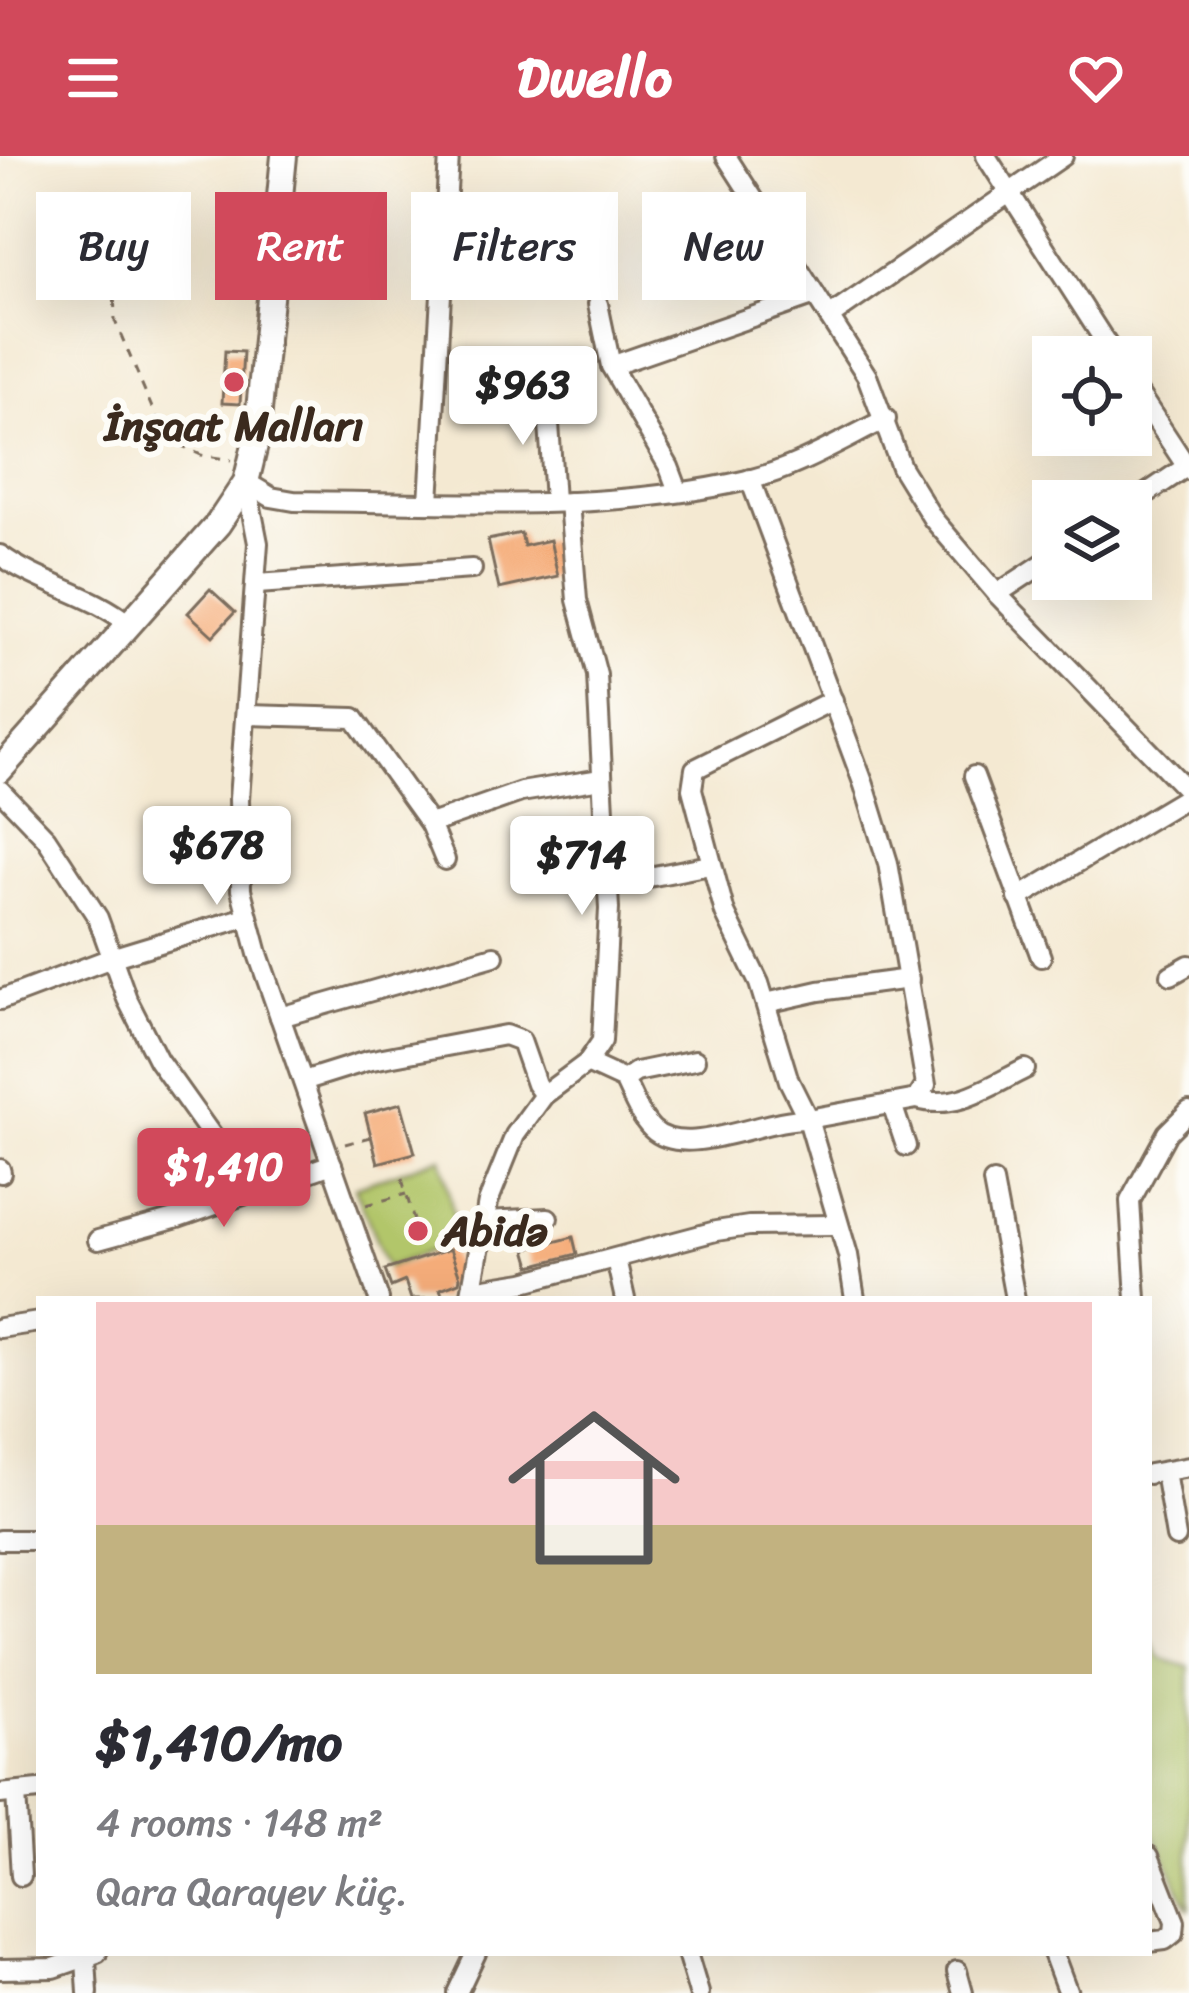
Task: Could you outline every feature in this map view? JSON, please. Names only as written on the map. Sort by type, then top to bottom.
[{"type":"street","points":[[0,770],[218,524],[248,472],[261,407],[284,156]]},
{"type":"street","points":[[429,502],[449,156]]},
{"type":"street","points":[[726,156],[867,376],[914,493],[998,594],[1186,786],[1018,898]]},
{"type":"street","points":[[986,156],[1101,336]]},
{"type":"street","points":[[829,317],[1063,156]]},
{"type":"street","points":[[611,366],[815,295]]},
{"type":"street","points":[[598,304],[611,366],[678,491]]},
{"type":"street","points":[[547,392],[577,600],[596,675],[608,885],[602,1041],[587,1063],[544,1095],[515,1135],[484,1221],[472,1294],[529,1290],[716,1231],[836,1225]]},
{"type":"street","points":[[1152,413],[1188,467],[1152,490]]},
{"type":"street","points":[[248,472],[271,496],[294,501],[562,501],[751,479],[782,470],[886,419]]},
{"type":"street","points":[[248,472],[258,543],[237,840],[246,917],[378,1296]]},
{"type":"street","points":[[751,479],[888,862],[926,1084],[917,1099]]},
{"type":"street","points":[[0,555],[68,592],[106,605],[130,625]]},
{"type":"street","points":[[257,584],[472,569]]},
{"type":"street","points":[[998,594],[1032,571]]},
{"type":"street","points":[[833,700],[695,770],[692,789],[725,913],[766,1003],[789,1081],[808,1120],[848,1255],[855,1296]]},
{"type":"street","points":[[247,715],[355,718],[430,824],[445,860]]},
{"type":"street","points":[[974,776],[1041,957]]},
{"type":"street","points":[[430,824],[521,791],[602,779]]},
{"type":"street","points":[[0,790],[46,838],[98,918],[127,999],[158,1060],[252,1192]]},
{"type":"street","points":[[608,885],[710,865]]},
{"type":"street","points":[[0,1000],[114,957],[246,917]]},
{"type":"street","points":[[280,1017],[494,956]]},
{"type":"street","points":[[766,1003],[909,979]]},
{"type":"street","points":[[302,1081],[367,1061],[505,1036],[521,1041],[544,1095]]},
{"type":"street","points":[[624,1079],[636,1072],[695,1060]]},
{"type":"street","points":[[587,1063],[624,1079],[654,1131],[680,1143],[778,1120],[808,1120],[917,1099],[951,1104],[1025,1069]]},
{"type":"street","points":[[892,1104],[906,1145]]},
{"type":"street","points":[[1136,1296],[1130,1202],[1167,1133],[1189,1111]]},
{"type":"street","points":[[98,1240],[252,1192],[329,1156]]},
{"type":"street","points":[[993,1182],[1015,1296]]},
{"type":"street","points":[[484,1221],[548,1218]]},
{"type":"street","points":[[616,1259],[624,1296]]},
{"type":"street","points":[[0,1328],[36,1322]]},
{"type":"street","points":[[1176,1537],[1157,1473],[1189,1467]]},
{"type":"street","points":[[0,1540],[36,1540]]},
{"type":"street","points":[[8,1793],[21,1876]]},
{"type":"street","points":[[1152,1864],[1175,1922],[1174,1933],[1152,1942]]},
{"type":"street","points":[[0,1969],[54,1968],[92,1956],[88,1993]]},
{"type":"street","points":[[457,1993],[475,1956]]},
{"type":"street","points":[[688,1956],[699,1993]]},
{"type":"street","points":[[1054,1956],[1068,1993]]},
{"type":"street","points":[[957,1971],[963,1993]]},
{"type":"path","points":[[114,300],[115,321],[155,415],[178,444],[248,472]]},
{"type":"path","points":[[329,1156],[371,1137]]},
{"type":"path","points":[[402,1180],[415,1224]]},
{"type":"path","points":[[347,1210],[406,1194]]},
{"type":"green space","points":[[441,1157],[459,1240],[387,1267],[355,1187]]},
{"type":"green space","points":[[1152,1643],[1160,1658],[1189,1667],[1189,1910],[1152,1829]]},
{"type":"building","points":[[225,351],[243,352],[240,404],[222,403]]},
{"type":"building","points":[[521,533],[524,546],[550,540],[558,576],[499,589],[488,540]]},
{"type":"building","points":[[210,589],[235,612],[213,636],[188,613]]},
{"type":"building","points":[[401,1103],[415,1153],[378,1163],[365,1113]]},
{"type":"building","points":[[573,1237],[577,1254],[531,1266],[526,1249]]},
{"type":"building","points":[[450,1249],[460,1277],[459,1282],[440,1289],[443,1296],[410,1296],[405,1281],[391,1287],[385,1270]]},
{"type":"place","name":"İnşaat Malları","points":[[234,382]]},
{"type":"place","name":"Abidə","points":[[418,1231]]}]
